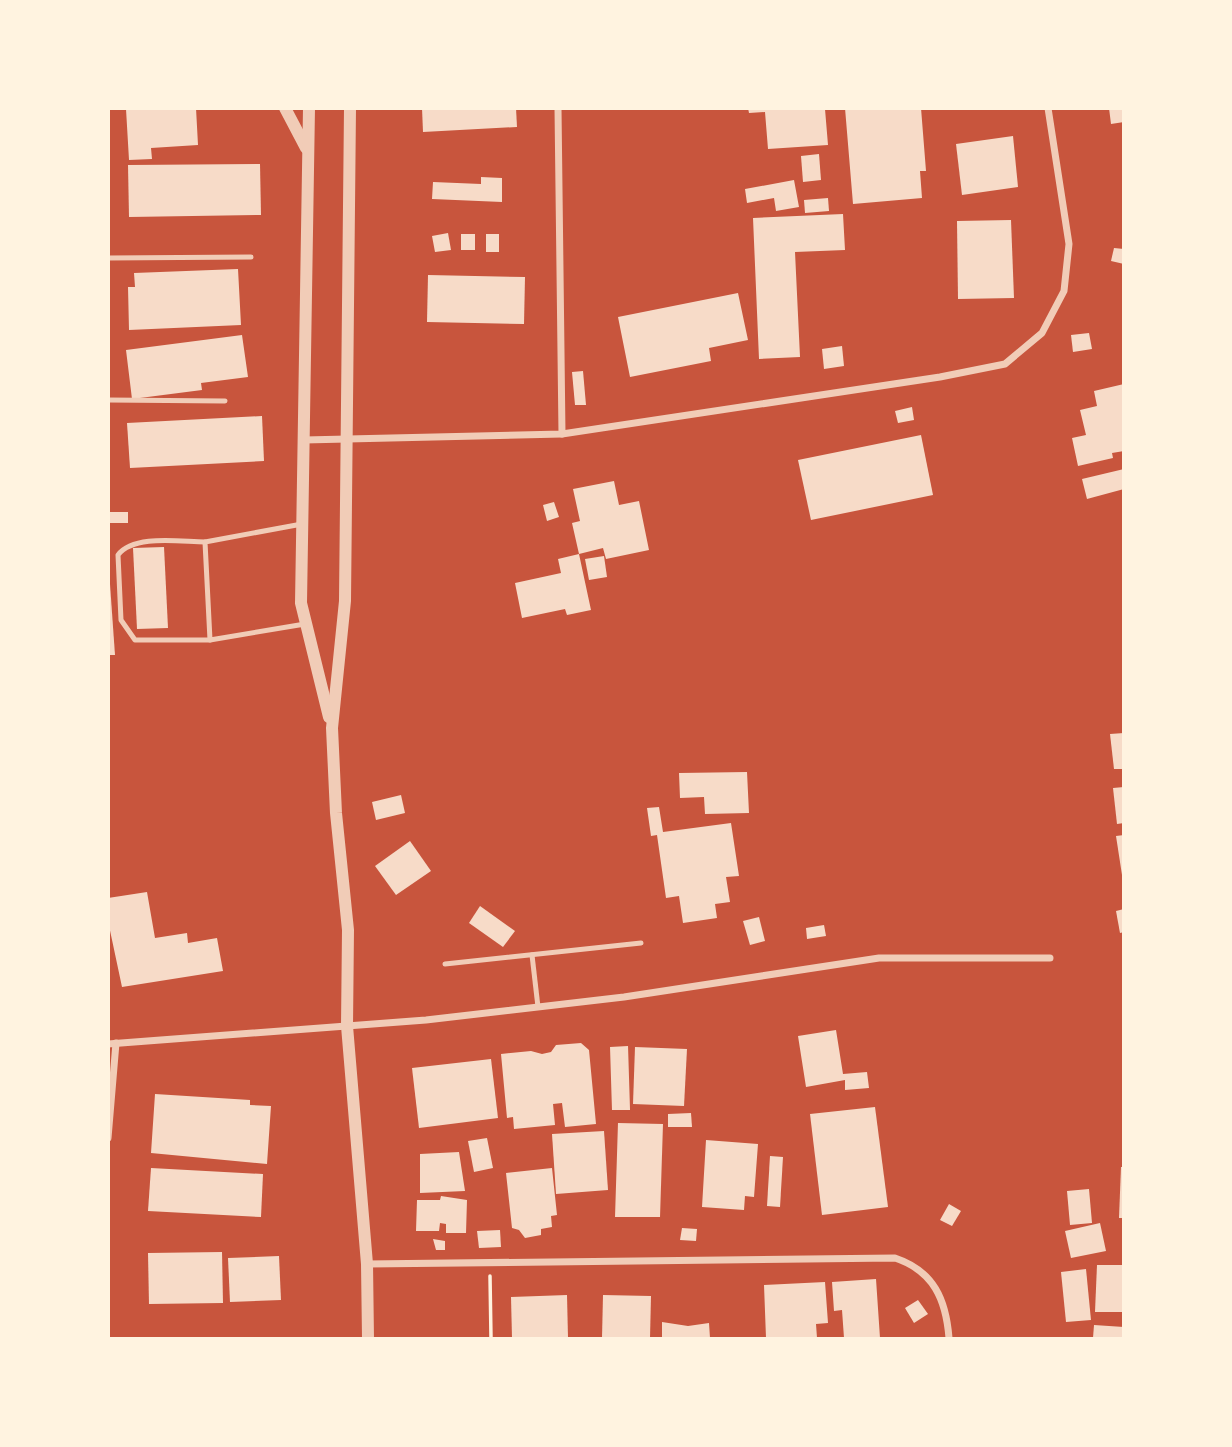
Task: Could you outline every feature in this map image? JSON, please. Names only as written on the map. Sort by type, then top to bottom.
[{"type":"street","points":[[285,108],[308,152]]},
{"type":"street","points":[[309,108],[301,603],[332,728]]},
{"type":"street","points":[[350,108],[345,601],[332,728],[335,813],[348,930],[347,1026],[367,1264],[368,1339]]},
{"type":"street","points":[[558,108],[562,434]]},
{"type":"street","points":[[304,440],[562,434],[940,377],[1005,363],[1042,333],[1064,291],[1069,244],[1048,108]]},
{"type":"street","points":[[108,1138],[112,1043],[347,1026],[538,1007],[879,958],[1050,958]]},
{"type":"street","points":[[367,1264],[895,1258],[916,1265],[930,1279],[940,1297],[949,1339]]},
{"type":"lane","points":[[108,258],[251,257]]},
{"type":"lane","points":[[108,400],[225,401]]},
{"type":"lane","points":[[303,524],[205,542],[136,543],[124,546],[118,555],[121,621],[135,640],[210,640],[305,625]]},
{"type":"lane","points":[[205,542],[210,640]]},
{"type":"lane","points":[[445,964],[641,943]]},
{"type":"lane","points":[[532,955],[538,1007]]},
{"type":"path","points":[[489,1264],[491,1339]]},
{"type":"building","points":[[196,108],[198,145],[151,148],[152,159],[129,160],[126,109]]},
{"type":"building","points":[[422,108],[516,108],[517,127],[423,132]]},
{"type":"building","points":[[748,108],[825,109],[828,145],[768,149],[765,112],[749,113]]},
{"type":"building","points":[[845,108],[921,108],[926,171],[920,171],[922,198],[853,204]]},
{"type":"building","points":[[1109,108],[1124,108],[1124,122],[1111,124]]},
{"type":"building","points":[[1013,136],[1018,187],[962,195],[956,144]]},
{"type":"building","points":[[819,154],[821,180],[803,182],[801,156]]},
{"type":"building","points":[[260,164],[261,215],[129,217],[128,165]]},
{"type":"building","points":[[481,177],[502,178],[502,202],[432,199],[433,182],[481,184]]},
{"type":"building","points":[[794,180],[799,207],[776,211],[774,198],[747,203],[745,189]]},
{"type":"building","points":[[828,198],[829,211],[805,213],[804,200]]},
{"type":"building","points":[[843,214],[845,250],[795,252],[800,357],[759,359],[753,218]]},
{"type":"building","points":[[1011,220],[1014,298],[958,299],[957,221]]},
{"type":"building","points":[[448,233],[451,250],[435,252],[432,236]]},
{"type":"building","points":[[461,234],[475,234],[475,250],[461,250]]},
{"type":"building","points":[[486,234],[499,234],[499,252],[486,252]]},
{"type":"building","points":[[1114,248],[1124,249],[1124,264],[1111,261]]},
{"type":"building","points":[[238,269],[241,325],[129,330],[128,287],[135,287],[134,273]]},
{"type":"building","points":[[428,275],[525,277],[524,324],[427,322]]},
{"type":"building","points":[[738,293],[748,340],[709,348],[711,361],[630,377],[618,317]]},
{"type":"building","points":[[1089,333],[1092,349],[1073,352],[1071,335]]},
{"type":"building","points":[[242,335],[248,377],[201,383],[202,390],[132,399],[126,350]]},
{"type":"building","points":[[842,346],[844,366],[824,369],[822,349]]},
{"type":"building","points":[[583,371],[586,405],[575,405],[572,372]]},
{"type":"building","points":[[1124,384],[1124,451],[1112,453],[1113,458],[1078,466],[1072,438],[1086,435],[1080,410],[1097,406],[1094,391]]},
{"type":"building","points":[[912,407],[914,420],[898,423],[895,411]]},
{"type":"building","points":[[262,416],[264,461],[130,468],[127,423]]},
{"type":"building","points":[[921,435],[933,495],[811,520],[798,460]]},
{"type":"building","points":[[1124,469],[1124,489],[1087,499],[1082,479]]},
{"type":"building","points":[[614,481],[619,505],[639,501],[649,550],[606,559],[603,548],[579,554],[572,523],[580,521],[573,489]]},
{"type":"building","points":[[554,502],[559,517],[547,521],[543,505]]},
{"type":"building","points":[[108,512],[128,512],[128,523],[108,523]]},
{"type":"building","points":[[164,547],[168,628],[137,629],[133,548]]},
{"type":"building","points":[[579,554],[591,610],[567,615],[565,609],[522,618],[515,583],[561,573],[558,559]]},
{"type":"building","points":[[108,556],[115,655],[108,655]]},
{"type":"building","points":[[604,556],[607,577],[589,580],[585,559]]},
{"type":"building","points":[[1124,733],[1124,769],[1114,769],[1110,734]]},
{"type":"building","points":[[747,772],[749,813],[705,814],[704,797],[680,798],[679,773]]},
{"type":"building","points":[[1124,787],[1124,823],[1117,824],[1113,788]]},
{"type":"building","points":[[401,795],[405,813],[376,820],[372,802]]},
{"type":"building","points":[[659,807],[663,832],[731,823],[739,876],[726,877],[730,902],[715,904],[717,918],[683,923],[679,896],[666,898],[657,835],[651,836],[647,808]]},
{"type":"building","points":[[1124,835],[1124,875],[1122,875],[1116,836]]},
{"type":"building","points":[[410,841],[431,871],[396,895],[375,866]]},
{"type":"building","points":[[147,892],[155,938],[187,933],[188,943],[217,938],[223,971],[122,987],[108,921],[108,898]]},
{"type":"building","points":[[480,906],[515,931],[503,947],[469,923]]},
{"type":"building","points":[[1124,909],[1124,932],[1120,933],[1116,911]]},
{"type":"building","points":[[759,917],[765,941],[750,945],[743,921]]},
{"type":"building","points":[[824,925],[826,936],[807,939],[806,928]]},
{"type":"building","points":[[836,1030],[843,1074],[867,1072],[869,1088],[845,1090],[845,1080],[806,1087],[798,1036]]},
{"type":"building","points":[[581,1043],[589,1050],[596,1124],[565,1127],[562,1103],[553,1104],[555,1125],[514,1129],[513,1117],[507,1118],[501,1054],[531,1051],[542,1054],[551,1052],[556,1045]]},
{"type":"building","points":[[628,1046],[630,1110],[612,1110],[610,1047]]},
{"type":"building","points":[[635,1047],[687,1049],[684,1106],[633,1104]]},
{"type":"building","points":[[491,1059],[498,1118],[419,1128],[412,1068]]},
{"type":"building","points":[[155,1094],[250,1100],[250,1105],[271,1106],[267,1164],[151,1153]]},
{"type":"building","points":[[875,1107],[888,1207],[822,1215],[810,1114]]},
{"type":"building","points":[[691,1113],[692,1127],[668,1127],[668,1114]]},
{"type":"building","points":[[618,1123],[663,1124],[660,1217],[615,1217]]},
{"type":"building","points":[[604,1131],[608,1190],[556,1194],[552,1134]]},
{"type":"building","points":[[487,1138],[493,1168],[474,1172],[468,1141]]},
{"type":"building","points":[[706,1140],[758,1144],[754,1197],[745,1196],[744,1210],[702,1207]]},
{"type":"building","points":[[459,1152],[465,1191],[420,1193],[420,1154]]},
{"type":"building","points":[[770,1156],[783,1157],[780,1207],[767,1206]]},
{"type":"building","points":[[1121,1167],[1124,1167],[1124,1218],[1119,1218]]},
{"type":"building","points":[[151,1168],[263,1174],[261,1217],[148,1211]]},
{"type":"building","points":[[552,1168],[557,1215],[551,1216],[552,1227],[541,1229],[541,1235],[525,1238],[519,1230],[512,1228],[506,1173]]},
{"type":"building","points":[[1089,1189],[1092,1223],[1070,1225],[1067,1191]]},
{"type":"building","points":[[441,1196],[467,1200],[466,1233],[446,1233],[446,1224],[440,1223],[439,1231],[416,1231],[417,1200],[440,1200]]},
{"type":"building","points":[[949,1204],[961,1211],[952,1226],[940,1220]]},
{"type":"building","points":[[1100,1223],[1106,1251],[1071,1258],[1065,1231]]},
{"type":"building","points":[[682,1228],[697,1229],[696,1241],[680,1240]]},
{"type":"building","points":[[500,1230],[501,1247],[479,1248],[477,1231]]},
{"type":"building","points":[[433,1239],[445,1241],[445,1250],[436,1250]]},
{"type":"building","points":[[222,1252],[223,1303],[149,1304],[148,1253]]},
{"type":"building","points":[[279,1256],[281,1300],[230,1302],[228,1258]]},
{"type":"building","points":[[1097,1265],[1124,1265],[1124,1312],[1095,1312]]},
{"type":"building","points":[[1086,1269],[1091,1320],[1066,1322],[1061,1272]]},
{"type":"building","points":[[876,1279],[880,1338],[844,1338],[842,1310],[834,1311],[832,1282]]},
{"type":"building","points":[[825,1282],[828,1323],[816,1324],[817,1338],[766,1338],[764,1285]]},
{"type":"building","points":[[567,1295],[568,1338],[512,1338],[511,1297]]},
{"type":"building","points":[[603,1295],[651,1296],[650,1338],[602,1338]]},
{"type":"building","points":[[918,1300],[928,1314],[914,1323],[905,1308]]},
{"type":"building","points":[[662,1322],[688,1326],[709,1323],[710,1338],[662,1338]]},
{"type":"building","points":[[1094,1325],[1124,1327],[1124,1338],[1093,1338]]}]
